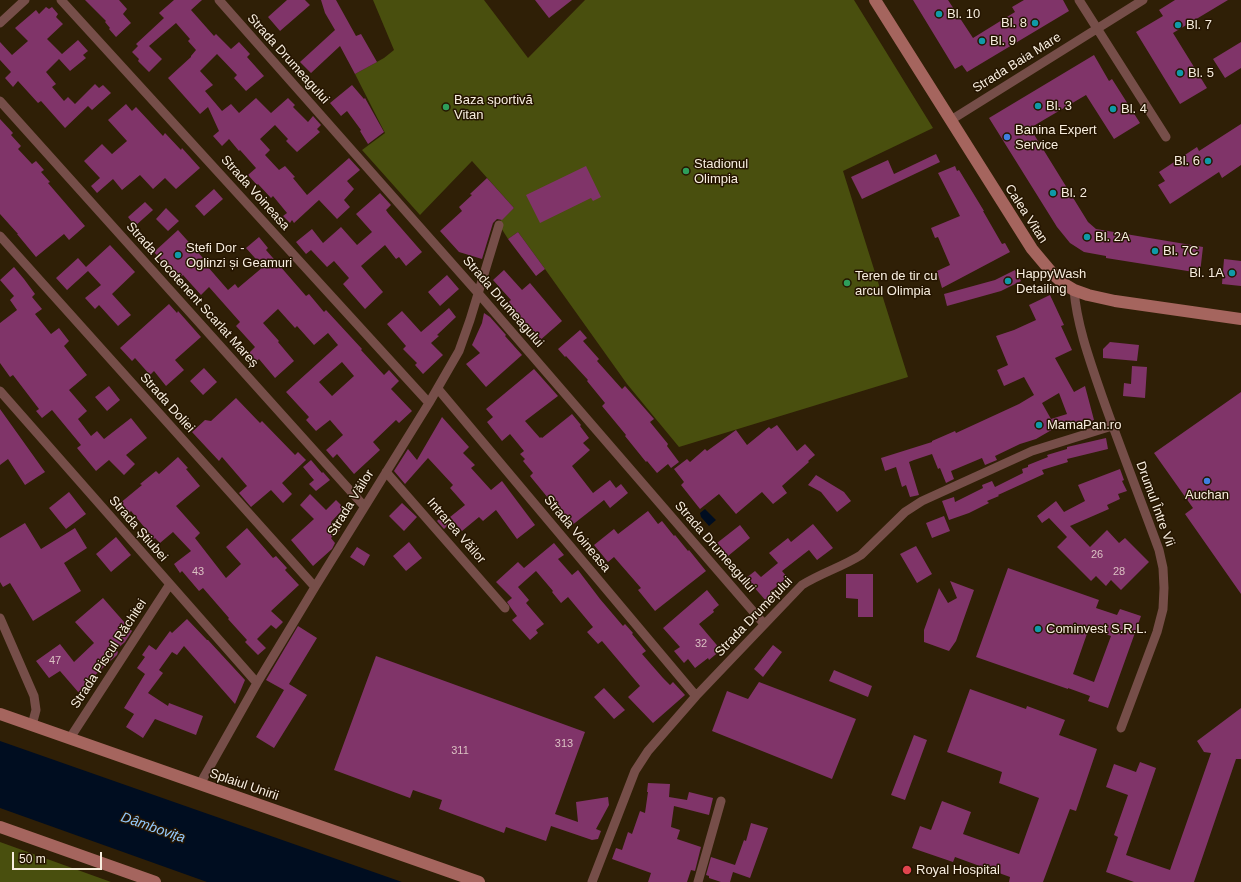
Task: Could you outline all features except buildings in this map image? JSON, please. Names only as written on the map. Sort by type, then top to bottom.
[{"type":"main road","name":"Calea Vitan","points":[[875,0],[1032,249],[1053,274],[1064,284],[1074,290],[1102,299],[1241,319]]},
{"type":"main road","name":"Splaiul Unirii","points":[[0,714],[479,882]]},
{"type":"main road","points":[[0,827],[154,882]]},
{"type":"street","points":[[0,22],[25,0]]},
{"type":"street","name":"Strada Voineasa","points":[[61,0],[430,403]]},
{"type":"street","name":"Strada Drumeagului","points":[[219,0],[478,293],[764,624]]},
{"type":"street","points":[[1079,0],[1166,137]]},
{"type":"street","name":"Strada Baia Mare","points":[[951,120],[1143,0]]},
{"type":"street","name":"Strada Locotenent Scarlat Mareș","points":[[0,100],[364,506]]},
{"type":"street","name":"Strada Văilor","points":[[200,784],[257,683],[364,506],[430,403],[459,351],[499,225]]},
{"type":"street","name":"Strada Doliei","points":[[0,236],[315,587]]},
{"type":"street","name":"Drumul Între Vii","points":[[1074,290],[1080,328],[1112,426],[1159,550],[1163,568],[1163,609],[1158,632],[1121,728]]},
{"type":"street","name":"Strada Voineasa","points":[[438,389],[696,696]]},
{"type":"street","name":"Strada Știubei","points":[[0,391],[257,683]]},
{"type":"street","name":"Strada Drumețului","points":[[592,882],[640,761],[696,696],[802,585],[821,574],[853,561],[912,507],[1032,451],[1112,426]]},
{"type":"street","name":"Intrarea Văilor","points":[[386,472],[505,608]]},
{"type":"street","name":"Strada Piscul Răchitei","points":[[70,738],[170,584]]},
{"type":"street","points":[[0,618],[34,696],[36,710],[32,725]]},
{"type":"street","points":[[698,882],[722,800]]},
{"type":"green space","points":[[373,0],[484,0],[528,58],[585,0],[854,0],[933,128],[843,171],[908,377],[679,447],[627,384],[518,232],[508,239],[498,223],[514,208],[472,161],[420,215],[362,150],[385,133],[355,74],[384,58],[394,50]]},
{"type":"green space","points":[[0,842],[111,882],[0,882]]},
{"type":"water","points":[[705,509],[716,520],[709,526],[701,517],[700,513]]},
{"type":"water","name":"Dâmbovița","points":[[0,741],[402,882],[207,882],[0,808]]},
{"type":"place","name":"Bl. 10","points":[[939,14]]},
{"type":"place","name":"Bl. 8","points":[[1035,23]]},
{"type":"place","name":"Bl. 7","points":[[1178,25]]},
{"type":"place","name":"Bl. 9","points":[[982,41]]},
{"type":"place","name":"Bl. 5","points":[[1180,73]]},
{"type":"place","name":"Bl. 3","points":[[1038,106]]},
{"type":"place","name":"Baza sportivă Vitan","points":[[446,107]]},
{"type":"place","name":"Bl. 4","points":[[1113,109]]},
{"type":"place","name":"Banina Expert Service","points":[[1007,137]]},
{"type":"place","name":"Bl. 6","points":[[1208,161]]},
{"type":"place","name":"Stadionul Olimpia","points":[[686,171]]},
{"type":"place","name":"Bl. 2","points":[[1053,193]]},
{"type":"place","name":"Bl. 2A","points":[[1087,237]]},
{"type":"place","name":"Bl. 7C","points":[[1155,251]]},
{"type":"place","name":"Stefi Dor - Oglinzi și Geamuri","points":[[178,255]]},
{"type":"place","name":"Bl. 1A","points":[[1232,273]]},
{"type":"place","name":"HappyWash Detailing","points":[[1008,281]]},
{"type":"place","name":"Teren de tir cu arcul Olimpia","points":[[847,283]]},
{"type":"place","name":"MamaPan.ro","points":[[1039,425]]},
{"type":"place","name":"Auchan","points":[[1207,481]]},
{"type":"place","name":"Cominvest S.R.L.","points":[[1038,629]]},
{"type":"place","name":"Royal Hospital","points":[[907,870]]}]
